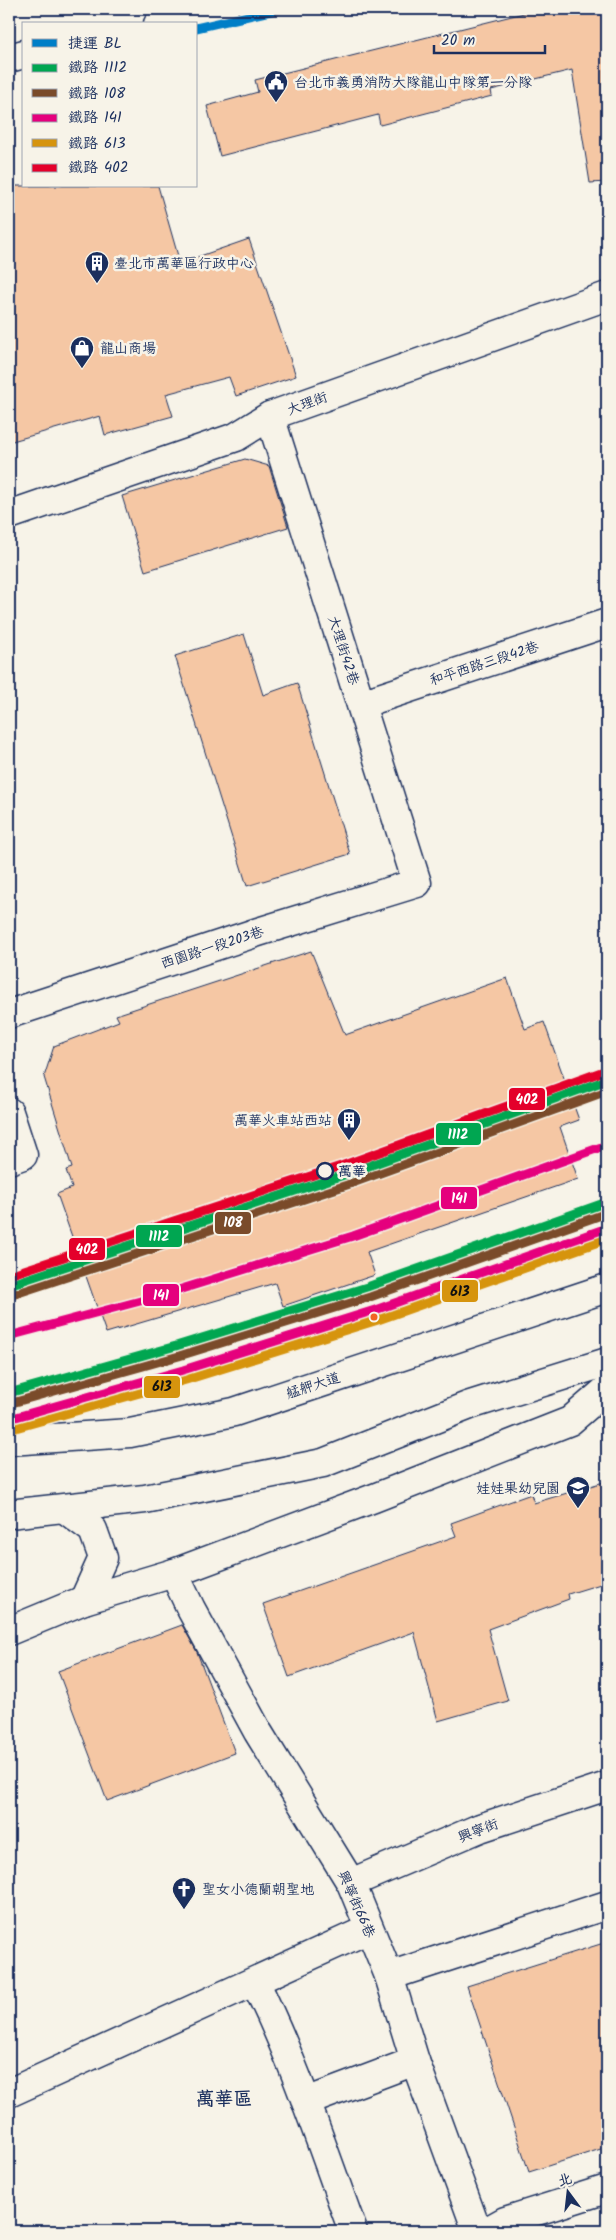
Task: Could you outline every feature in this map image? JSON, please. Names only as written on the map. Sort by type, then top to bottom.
[{"type":"street","points":[[167,22],[224,9]]},
{"type":"street","points":[[9,58],[22,55]]},
{"type":"street","name":"大理街","points":[[9,515],[236,437],[270,416],[607,296]]},
{"type":"street","name":"大理街42巷","points":[[270,416],[417,883]]},
{"type":"street","name":"和平西路三段42巷","points":[[362,704],[607,623]]},
{"type":"street","name":"西園路一段203巷","points":[[9,1014],[258,932],[417,883]]},
{"type":"street","points":[[9,1112],[23,1155],[9,1160]]},
{"type":"street","name":"艋舺大道","points":[[9,1441],[130,1433],[234,1412],[607,1288]]},
{"type":"street","points":[[9,1514],[145,1499],[323,1463],[470,1405],[607,1362]]},
{"type":"street","points":[[9,1631],[84,1600],[174,1572],[374,1498],[570,1421],[607,1390]]},
{"type":"street","points":[[65,1509],[93,1530],[103,1558],[84,1600]]},
{"type":"street","name":"興寧街66巷","points":[[174,1572],[258,1732],[351,1883],[389,1976],[415,2060],[477,2231]]},
{"type":"street","name":"興寧街","points":[[351,1883],[480,1828],[607,1786]]},
{"type":"street","points":[[389,1976],[607,1905]]},
{"type":"street","points":[[9,2093],[369,1929]]},
{"type":"street","points":[[255,1982],[274,2020],[353,2231]]},
{"type":"street","points":[[306,2102],[415,2060]]},
{"type":"street","points":[[487,2231],[505,2221],[607,2189]]},
{"type":"building","points":[[540,9],[604,9],[607,21],[607,182],[590,183],[572,70],[491,90],[492,96],[380,125],[378,115],[220,156],[207,106],[258,92],[255,80]]},
{"type":"building","name":"臺北市萬華區行政中心","points":[[9,186],[22,186],[22,188],[159,188],[180,263],[249,239],[296,376],[236,396],[229,377],[166,394],[173,416],[105,435],[100,416],[9,442]]},
{"type":"building","points":[[245,459],[269,466],[288,527],[145,571],[122,496]]},
{"type":"building","points":[[244,634],[263,695],[297,683],[350,854],[247,886],[175,656]]},
{"type":"building","name":"萬華火車站西站","points":[[311,951],[345,1035],[507,978],[525,1029],[544,1022],[579,1120],[560,1127],[578,1179],[367,1252],[375,1275],[283,1306],[275,1283],[106,1333],[57,1194],[72,1188],[66,1170],[72,1168],[44,1077],[54,1046],[119,1021],[116,1015]]},
{"type":"building","points":[[607,1481],[607,1582],[568,1594],[569,1599],[488,1629],[508,1701],[438,1721],[414,1632],[289,1677],[263,1604],[456,1536],[451,1523],[531,1494],[534,1503]]},
{"type":"building","points":[[182,1625],[197,1652],[235,1753],[107,1801],[58,1671]]},
{"type":"building","points":[[607,1942],[607,2147],[529,2172],[467,1986]]},
{"type":"metro line","name":"BL","points":[[198,28],[279,9]]},
{"type":"rail line","name":"402","points":[[9,1275],[341,1166],[604,1071]]},
{"type":"rail line","name":"1112","points":[[9,1285],[344,1175],[607,1080]]},
{"type":"rail line","name":"108","points":[[12,1295],[347,1185],[607,1091]]},
{"type":"rail line","name":"141","points":[[9,1336],[159,1296],[353,1236],[607,1145]]},
{"type":"rail line","name":"1112","points":[[9,1393],[176,1346],[367,1287],[607,1202]]},
{"type":"rail line","name":"108","points":[[12,1403],[179,1356],[370,1297],[607,1213]]},
{"type":"rail line","name":"141","points":[[9,1419],[183,1370],[375,1310],[607,1228]]},
{"type":"rail line","name":"613","points":[[12,1429],[186,1380],[378,1320],[607,1239]]},
{"type":"place","name":"台北市義勇消防大隊龍山中隊第一分隊","points":[[276,103]]},
{"type":"place","name":"臺北市萬華區行政中心","points":[[97,284]]},
{"type":"place","name":"龍山商場","points":[[82,369]]},
{"type":"place","name":"萬華火車站西站","points":[[349,1141]]},
{"type":"place","name":"萬華","points":[[325,1171]]},
{"type":"place","name":"娃娃果幼兒園","points":[[578,1509]]},
{"type":"place","name":"聖女小德蘭朝聖地","points":[[184,1910]]},
{"type":"district","name":"萬華區","points":[[224,2098]]}]
